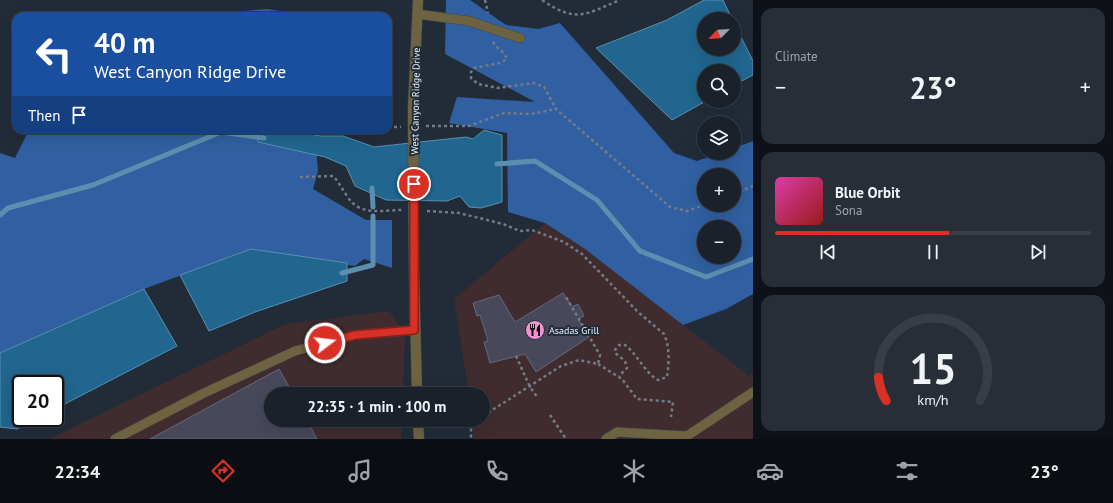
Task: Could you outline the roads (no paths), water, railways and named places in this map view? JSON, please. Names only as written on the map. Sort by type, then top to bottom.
[{"type":"street","name":"West Canyon Ridge Drive","points":[[417,387],[414,330],[413,110],[418,0]]},
{"type":"street","points":[[418,427],[419,439]]},
{"type":"lane","points":[[417,14],[469,21],[520,38]]},
{"type":"lane","points":[[115,439],[204,393],[295,351],[355,335],[414,330]]},
{"type":"lane","points":[[606,439],[617,432],[687,436],[753,392]]},
{"type":"waterway","points":[[0,215],[8,208],[93,185],[216,134]]},
{"type":"waterway","points":[[235,134],[264,138]]},
{"type":"waterway","points":[[497,164],[535,161],[597,200],[640,251],[706,277],[753,259]]},
{"type":"waterway","points":[[372,188],[373,207]]},
{"type":"waterway","points":[[342,273],[373,265],[373,216]]},
{"type":"place","name":"Asadas Grill","points":[[535,330]]}]
